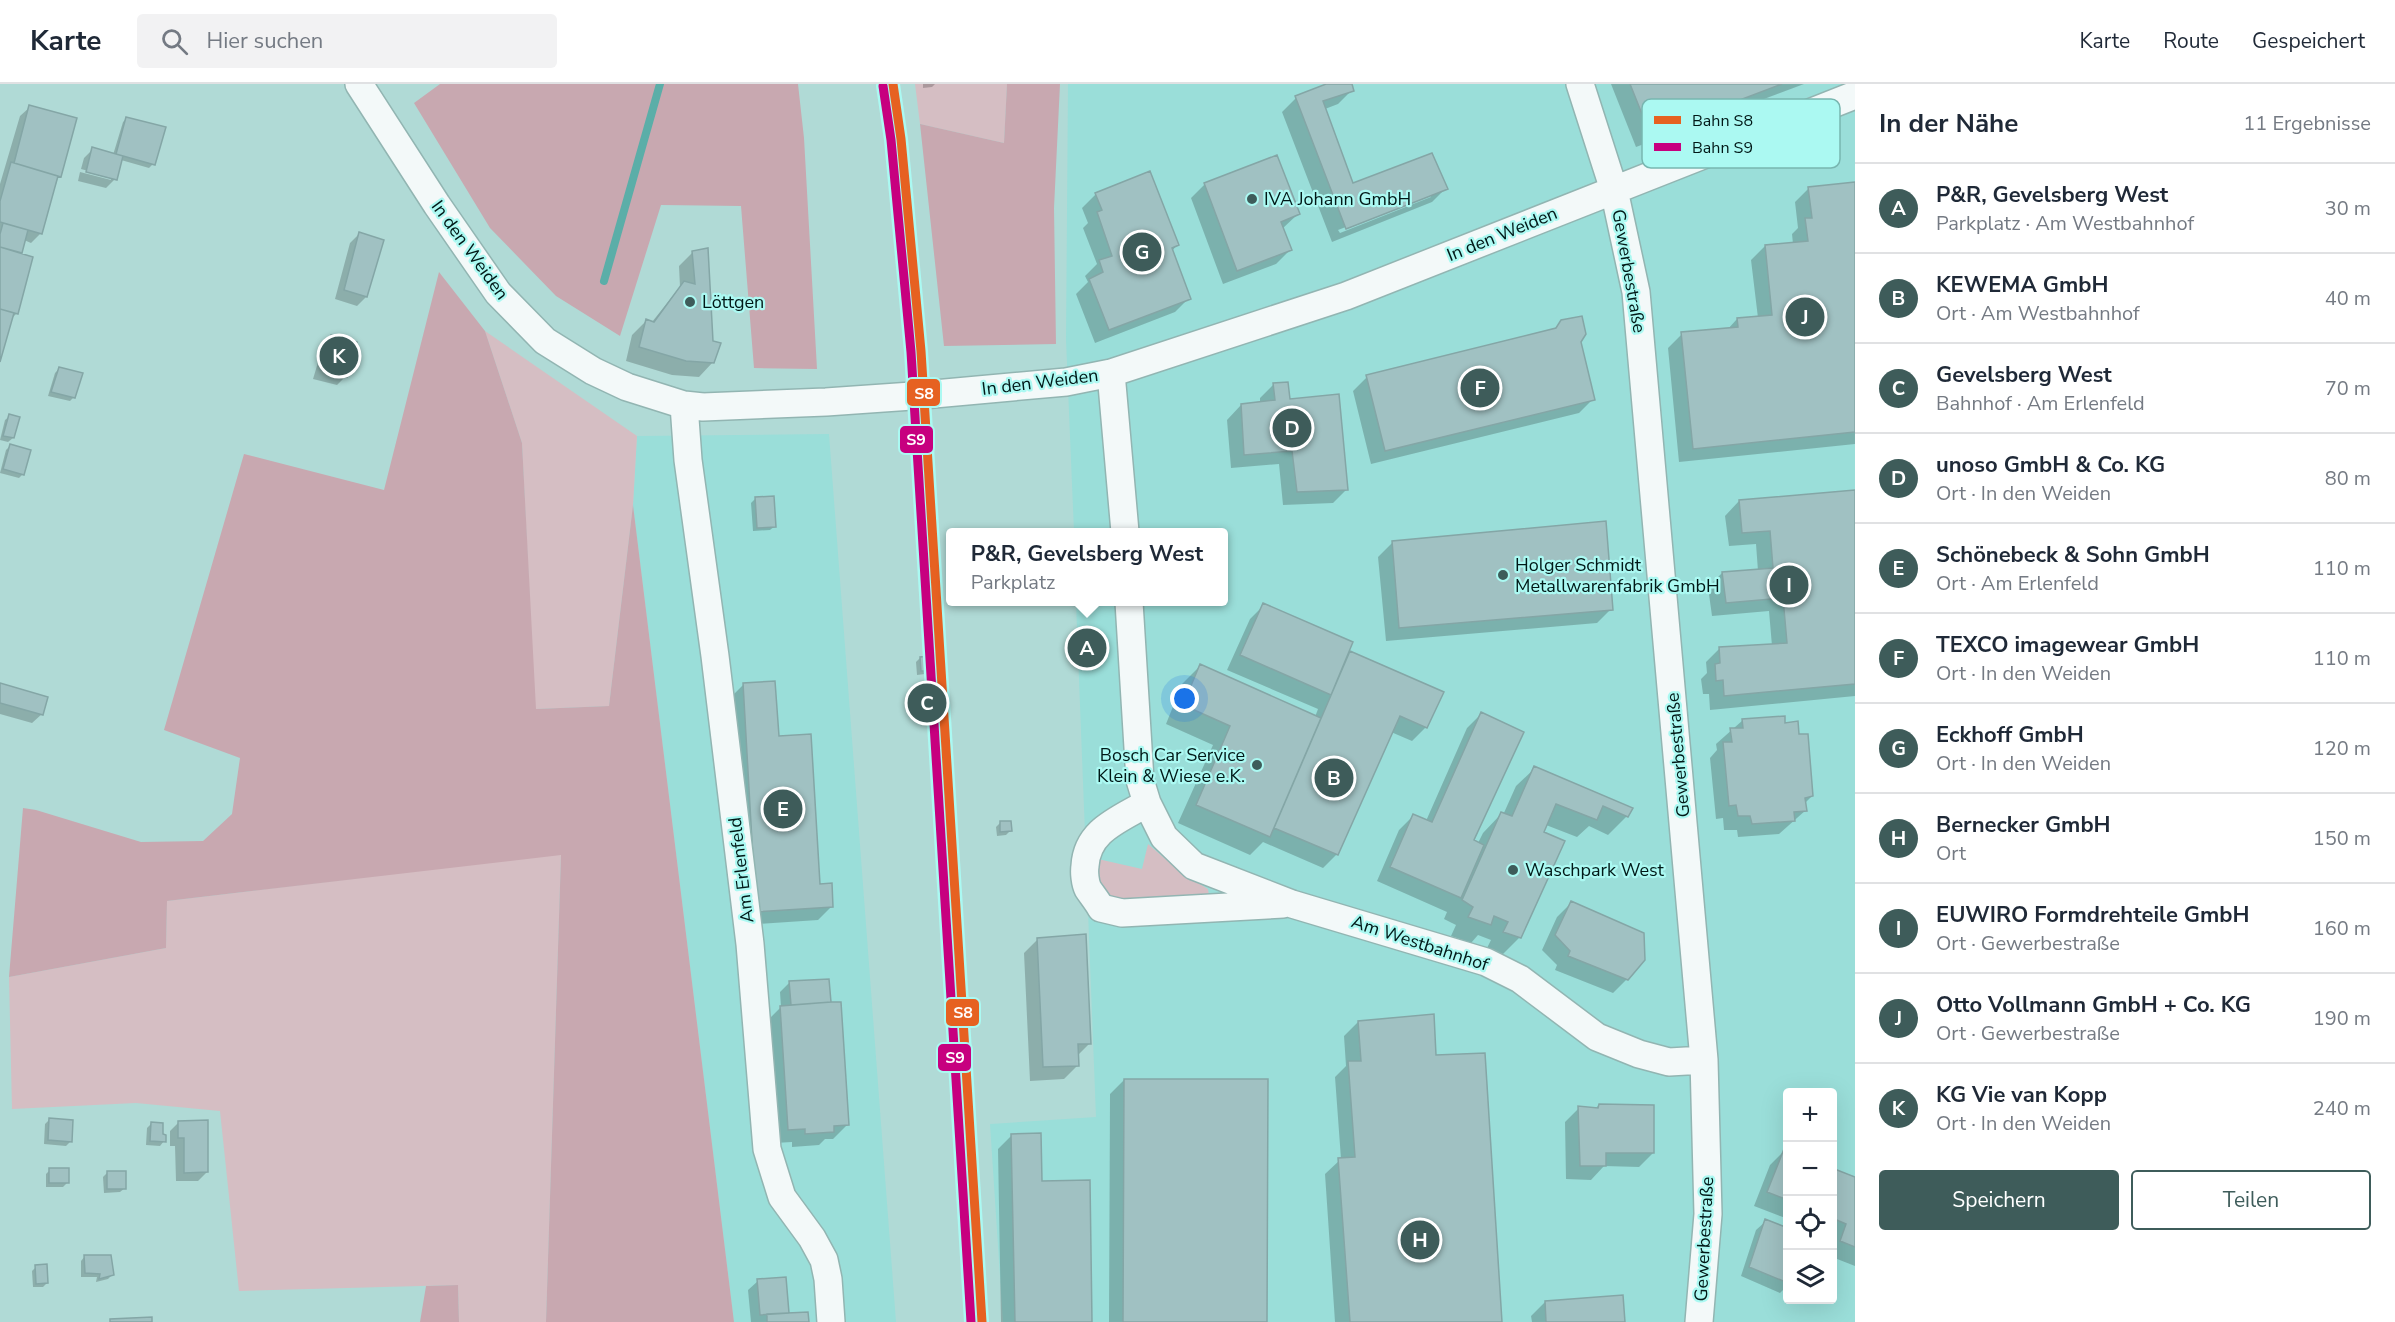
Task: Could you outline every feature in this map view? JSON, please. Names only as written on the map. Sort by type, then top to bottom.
[{"type":"street","name":"In den Weiden","points":[[359,84],[437,205],[498,293],[545,341],[593,371],[627,387],[684,405],[826,402],[912,396],[1066,382],[1111,373],[1346,296],[1669,168]]},
{"type":"street","name":"Gewerbestraße","points":[[1580,84],[1614,190],[1636,292],[1704,1060],[1708,1214],[1699,1322]]},
{"type":"street","name":"In den Weiden","points":[[1840,100],[1855,94]]},
{"type":"street","points":[[1111,373],[1125,528]]},
{"type":"street","name":"Am Erlenfeld","points":[[684,405],[688,460],[715,656],[750,944],[767,1149],[782,1197],[812,1238],[824,1260],[828,1279],[831,1322]]},
{"type":"street","name":"Am Westbahnhof","points":[[1129,606],[1140,780],[1147,803],[1164,837],[1194,866],[1292,904],[1486,962],[1520,979],[1597,1037],[1639,1054],[1669,1062],[1704,1060]]},
{"type":"street","name":"Am Westbahnhof","points":[[1147,803],[1101,832],[1092,840],[1087,850],[1084,868],[1087,886],[1101,908],[1122,913],[1292,904]]},
{"type":"shaded area","points":[[440,84],[798,84],[804,138],[817,369],[754,368],[741,206],[661,205],[620,336],[556,296],[490,228],[414,103]]},
{"type":"shaded area","points":[[915,84],[1007,84],[1004,143],[920,124]]},
{"type":"shaded area","points":[[1007,84],[1060,84],[1054,208],[1056,344],[944,346],[920,124],[1004,143]]},
{"type":"shaded area","points":[[1068,84],[1855,84],[1855,1322],[1003,1322],[990,1124],[1096,1117],[1076,606],[1228,606],[1228,528],[1074,528],[1066,340]]},
{"type":"shaded area","points":[[439,272],[485,331],[522,443],[536,709],[609,706],[633,505],[734,1322],[546,1322],[561,855],[167,901],[166,948],[9,977],[23,808],[141,842],[203,841],[232,814],[240,758],[164,730],[244,454],[384,490]]},
{"type":"shaded area","points":[[485,331],[637,436],[633,505],[609,706],[535,709],[522,443]]},
{"type":"shaded area","points":[[829,434],[896,1322],[734,1322],[633,505],[637,436]]},
{"type":"shaded area","points":[[1148,844],[1182,873],[1208,889],[1209,895],[1126,902],[1109,896],[1095,878],[1098,859],[1142,869]]},
{"type":"shaded area","points":[[561,854],[546,1322],[459,1322],[458,1285],[239,1291],[220,1111],[136,1103],[12,1109],[9,977],[166,948],[167,901]]},
{"type":"shaded area","points":[[458,1285],[459,1322],[420,1322],[426,1286]]},
{"type":"building","points":[[1326,84],[1352,84],[1354,91],[1323,101],[1353,183],[1432,153],[1448,189],[1346,229],[1295,96]]},
{"type":"building","points":[[1630,84],[1782,84],[1742,99],[1642,99],[1642,114]]},
{"type":"building","points":[[29,105],[77,118],[61,177],[14,163]]},
{"type":"building","points":[[126,117],[166,127],[155,165],[116,154]]},
{"type":"building","points":[[92,147],[123,156],[117,180],[86,172]]},
{"type":"building","name":"IVA Johann GmbH","points":[[1277,155],[1300,214],[1281,222],[1292,250],[1237,271],[1204,183]]},
{"type":"building","points":[[11,162],[58,176],[42,234],[0,222],[0,201]]},
{"type":"building","points":[[1150,171],[1179,245],[1172,248],[1191,299],[1109,330],[1089,279],[1103,272],[1099,260],[1112,256],[1097,212],[1102,210],[1095,193]]},
{"type":"building","points":[[1855,182],[1855,432],[1693,449],[1681,332],[1738,327],[1737,318],[1772,315],[1765,245],[1808,241],[1805,218],[1812,218],[1808,187]]},
{"type":"building","points":[[3,223],[28,230],[22,253],[0,247]]},
{"type":"building","points":[[359,232],[384,240],[367,297],[344,290]]},
{"type":"building","points":[[0,247],[33,257],[18,314],[0,309]]},
{"type":"building","name":"Löttgen","points":[[708,248],[713,341],[721,343],[714,363],[686,361],[639,347],[646,319],[654,322],[684,281],[695,284],[692,251]]},
{"type":"building","points":[[0,309],[14,313],[0,362]]},
{"type":"building","points":[[1582,316],[1586,334],[1581,342],[1595,400],[1385,451],[1366,375],[1556,328],[1561,320]]},
{"type":"building","points":[[331,335],[357,342],[347,377],[321,370]]},
{"type":"building","points":[[59,367],[83,373],[75,398],[51,392]]},
{"type":"building","points":[[1288,382],[1290,399],[1339,394],[1348,490],[1297,492],[1292,451],[1244,455],[1241,404],[1275,400],[1273,383]]},
{"type":"building","points":[[9,414],[20,417],[14,438],[3,436]]},
{"type":"building","points":[[10,444],[31,450],[24,475],[3,469]]},
{"type":"building","points":[[1855,490],[1855,684],[1724,696],[1723,680],[1716,681],[1715,664],[1720,663],[1719,647],[1787,643],[1783,598],[1726,603],[1722,572],[1773,568],[1770,531],[1742,533],[1739,500]]},
{"type":"building","points":[[774,496],[776,527],[757,528],[755,497]]},
{"type":"building","name":"Holger Schmidt Metallwarenfabrik GmbH","points":[[1606,521],[1613,610],[1399,628],[1392,541]]},
{"type":"building","points":[[1263,603],[1353,642],[1331,695],[1240,655]]},
{"type":"building","points":[[1350,651],[1444,692],[1427,728],[1400,716],[1338,855],[1274,828]]},
{"type":"building","points":[[930,656],[930,671],[921,671],[920,657]]},
{"type":"building","name":"Bosch Car Service Klein & Wiese e.K.","points":[[1200,664],[1321,718],[1270,837],[1196,805],[1230,726],[1183,705]]},
{"type":"building","points":[[775,681],[779,736],[811,734],[820,884],[832,883],[833,907],[756,912],[743,683]]},
{"type":"building","points":[[0,683],[48,697],[43,715],[0,703]]},
{"type":"building","points":[[1481,712],[1524,732],[1474,840],[1484,845],[1461,898],[1390,867],[1413,814],[1432,822]]},
{"type":"building","points":[[1785,716],[1785,723],[1798,721],[1799,734],[1808,734],[1813,796],[1805,798],[1807,811],[1794,812],[1795,821],[1752,824],[1750,816],[1738,816],[1736,805],[1729,806],[1723,742],[1732,742],[1730,728],[1743,728],[1742,719]]},
{"type":"building","name":"Waschpark West","points":[[1534,766],[1633,808],[1628,817],[1603,806],[1597,820],[1556,804],[1544,832],[1565,841],[1521,938],[1503,932],[1508,922],[1494,916],[1491,925],[1468,917],[1473,907],[1462,900],[1501,812],[1512,816]]},
{"type":"building","points":[[1000,821],[1011,821],[1012,831],[1000,832]]},
{"type":"building","points":[[1571,901],[1644,933],[1645,960],[1628,980],[1568,956],[1570,951],[1555,935]]},
{"type":"building","points":[[1086,934],[1091,1044],[1078,1044],[1079,1066],[1043,1067],[1037,938]]},
{"type":"building","points":[[829,979],[831,1002],[791,1005],[789,981]]},
{"type":"building","points":[[841,1002],[849,1125],[834,1126],[834,1132],[805,1134],[805,1129],[788,1130],[780,1006]]},
{"type":"building","points":[[1434,1014],[1436,1055],[1485,1053],[1502,1322],[1350,1322],[1338,1158],[1355,1157],[1348,1061],[1361,1061],[1358,1021]]},
{"type":"building","points":[[1124,1079],[1268,1079],[1267,1322],[1123,1322]]},
{"type":"building","points":[[1599,1104],[1654,1105],[1654,1153],[1606,1153],[1606,1166],[1580,1166],[1578,1106],[1598,1108]]},
{"type":"building","points":[[49,1118],[73,1120],[72,1142],[48,1140]]},
{"type":"building","points":[[208,1120],[208,1172],[184,1173],[184,1138],[178,1138],[178,1121]]},
{"type":"building","points":[[151,1122],[163,1123],[166,1142],[150,1141]]},
{"type":"building","points":[[1041,1133],[1042,1181],[1090,1180],[1092,1322],[1015,1322],[1011,1134]]},
{"type":"building","points":[[1783,1152],[1783,1198],[1767,1192]]},
{"type":"building","points":[[49,1168],[69,1168],[69,1183],[49,1183]]},
{"type":"building","points":[[1837,1170],[1855,1177],[1855,1247],[1840,1241],[1846,1224],[1837,1220]]},
{"type":"building","points":[[107,1171],[126,1171],[126,1189],[107,1189]]},
{"type":"building","points":[[1765,1219],[1783,1226],[1783,1281],[1749,1267]]},
{"type":"building","points":[[84,1255],[111,1255],[114,1275],[99,1279],[100,1274],[85,1273]]},
{"type":"building","points":[[47,1264],[48,1283],[36,1284],[35,1265]]},
{"type":"building","points":[[786,1277],[789,1313],[760,1315],[757,1279]]},
{"type":"building","points":[[1623,1295],[1625,1322],[1546,1322],[1545,1301]]},
{"type":"building","points":[[808,1312],[809,1322],[767,1322],[767,1314]]},
{"type":"building","points":[[152,1317],[152,1322],[110,1322],[110,1319]]},
{"type":"waterway","points":[[604,281],[660,84]]},
{"type":"rail line","name":"S8","points":[[893,84],[901,139],[921,351],[982,1322]]},
{"type":"rail line","name":"S9","points":[[883,86],[891,140],[911,352],[971,1322]]},
{"type":"place","name":"IVA Johann GmbH","points":[[1252,199]]},
{"type":"place","name":"Eckhoff GmbH","points":[[1142,252]]},
{"type":"place","name":"Löttgen","points":[[690,302]]},
{"type":"place","name":"Otto Vollmann GmbH + Co. KG","points":[[1805,317]]},
{"type":"place","name":"KG Vie van Kopp","points":[[339,356]]},
{"type":"place","name":"TEXCO imagewear GmbH","points":[[1480,388]]},
{"type":"place","name":"unoso GmbH & Co. KG","points":[[1292,428]]},
{"type":"place","name":"Holger Schmidt Metallwarenfabrik GmbH","points":[[1503,575]]},
{"type":"place","name":"EUWIRO Formdrehteile GmbH","points":[[1789,585]]},
{"type":"place","name":"P&R, Gevelsberg West","points":[[1087,648]]},
{"type":"place","name":"Gevelsberg West","points":[[927,703]]},
{"type":"place","name":"Bosch Car Service Klein & Wiese e.K.","points":[[1257,765]]},
{"type":"place","name":"KEWEMA GmbH","points":[[1334,778]]},
{"type":"place","name":"Schönebeck & Sohn GmbH","points":[[783,809]]},
{"type":"place","name":"Waschpark West","points":[[1513,870]]},
{"type":"place","name":"Bernecker GmbH","points":[[1420,1240]]}]
